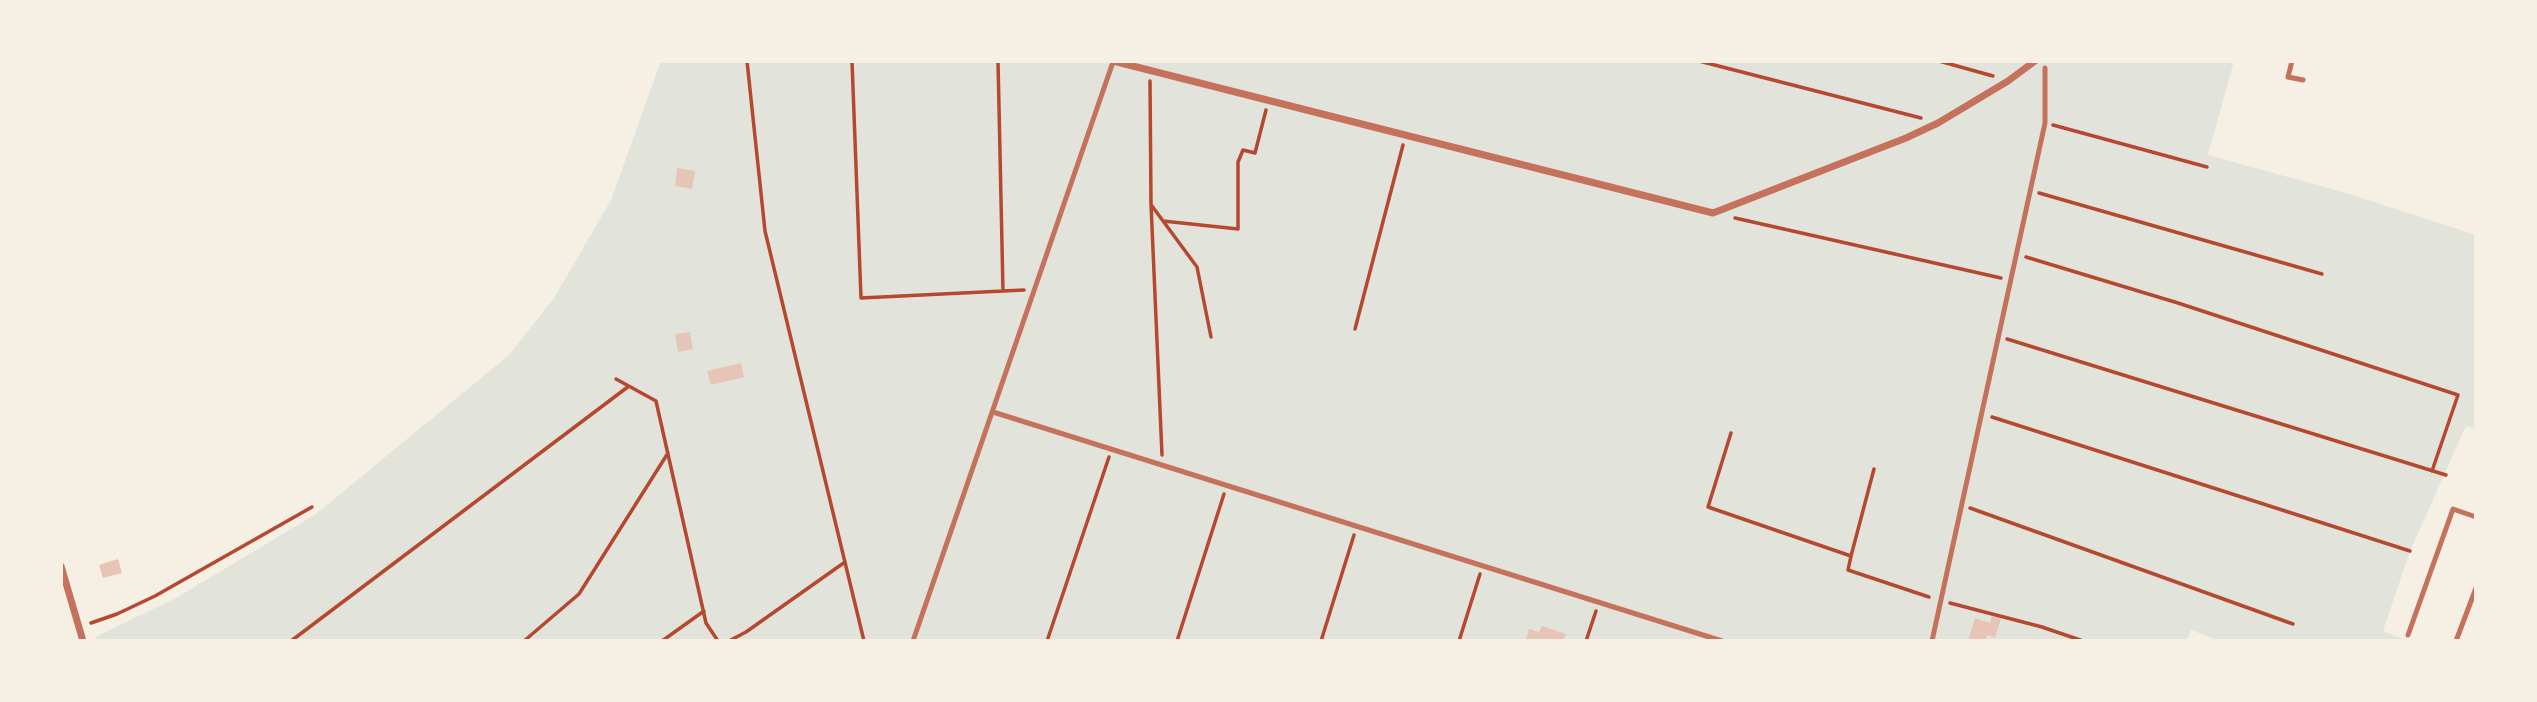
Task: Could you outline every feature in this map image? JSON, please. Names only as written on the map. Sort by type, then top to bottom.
[{"type":"street","points":[[1113,62],[1713,213],[1938,123],[2008,81],[2035,61]]},
{"type":"street","points":[[61,566],[83,641]]},
{"type":"lane","points":[[2292,61],[2288,77],[2303,80]]},
{"type":"lane","points":[[913,641],[1113,62]]},
{"type":"lane","points":[[1932,641],[2045,123],[2045,68]]},
{"type":"lane","points":[[993,411],[1722,641]]},
{"type":"lane","points":[[2408,635],[2453,509],[2476,517]]},
{"type":"lane","points":[[2456,641],[2476,588]]},
{"type":"path","points":[[747,61],[765,231],[864,641]]},
{"type":"path","points":[[852,61],[861,298],[1035,289]]},
{"type":"path","points":[[998,61],[1003,291]]},
{"type":"path","points":[[1699,61],[1938,123]]},
{"type":"path","points":[[1939,61],[2008,81]]},
{"type":"path","points":[[1150,72],[1151,204],[1163,465]]},
{"type":"path","points":[[1163,221],[1238,229],[1238,162],[1243,150],[1255,153],[1269,102]]},
{"type":"path","points":[[2045,123],[2207,167]]},
{"type":"path","points":[[1356,329],[1405,136]]},
{"type":"path","points":[[2030,191],[2322,274]]},
{"type":"path","points":[[1151,204],[1197,267],[1211,337]]},
{"type":"path","points":[[1713,213],[2011,280]]},
{"type":"path","points":[[2017,254],[2178,303],[2458,395],[2432,471]]},
{"type":"path","points":[[1998,336],[2446,475]]},
{"type":"path","points":[[616,379],[656,401],[706,623],[718,641]]},
{"type":"path","points":[[291,641],[629,386]]},
{"type":"path","points":[[1982,414],[2410,551]]},
{"type":"path","points":[[1731,433],[1708,507],[1851,556]]},
{"type":"path","points":[[1047,641],[1112,449]]},
{"type":"path","points":[[524,641],[579,594],[668,453]]},
{"type":"path","points":[[1874,469],[1848,570],[1941,601],[2042,627],[2083,641]]},
{"type":"path","points":[[1177,641],[1226,485]]},
{"type":"path","points":[[1962,505],[2293,624]]},
{"type":"path","points":[[79,627],[117,614],[155,596],[312,506]]},
{"type":"path","points":[[1321,641],[1357,526]]},
{"type":"path","points":[[729,641],[746,632],[845,562]]},
{"type":"path","points":[[1459,641],[1483,566]]},
{"type":"path","points":[[1586,641],[1599,602]]},
{"type":"path","points":[[662,641],[704,611]]},
{"type":"shaded area","points":[[661,61],[2234,61],[2208,155],[2346,193],[2476,235],[2476,428],[2466,426],[2410,551],[2383,631],[2408,641],[2221,641],[2191,630],[2187,641],[96,641],[95,637],[174,599],[316,514],[509,355],[554,298],[611,200]]},
{"type":"building","points":[[677,168],[695,171],[692,189],[675,186]]},
{"type":"building","points":[[690,332],[693,349],[678,352],[675,334]]},
{"type":"building","points":[[741,363],[744,377],[711,385],[707,371]]},
{"type":"building","points":[[118,559],[122,573],[103,578],[99,565]]},
{"type":"building","points":[[1992,616],[2001,619],[1995,638],[1987,635],[1985,641],[1968,641],[1975,618],[1990,623]]},
{"type":"building","points":[[1542,626],[1566,634],[1563,641],[1526,641],[1529,629],[1539,632]]}]
